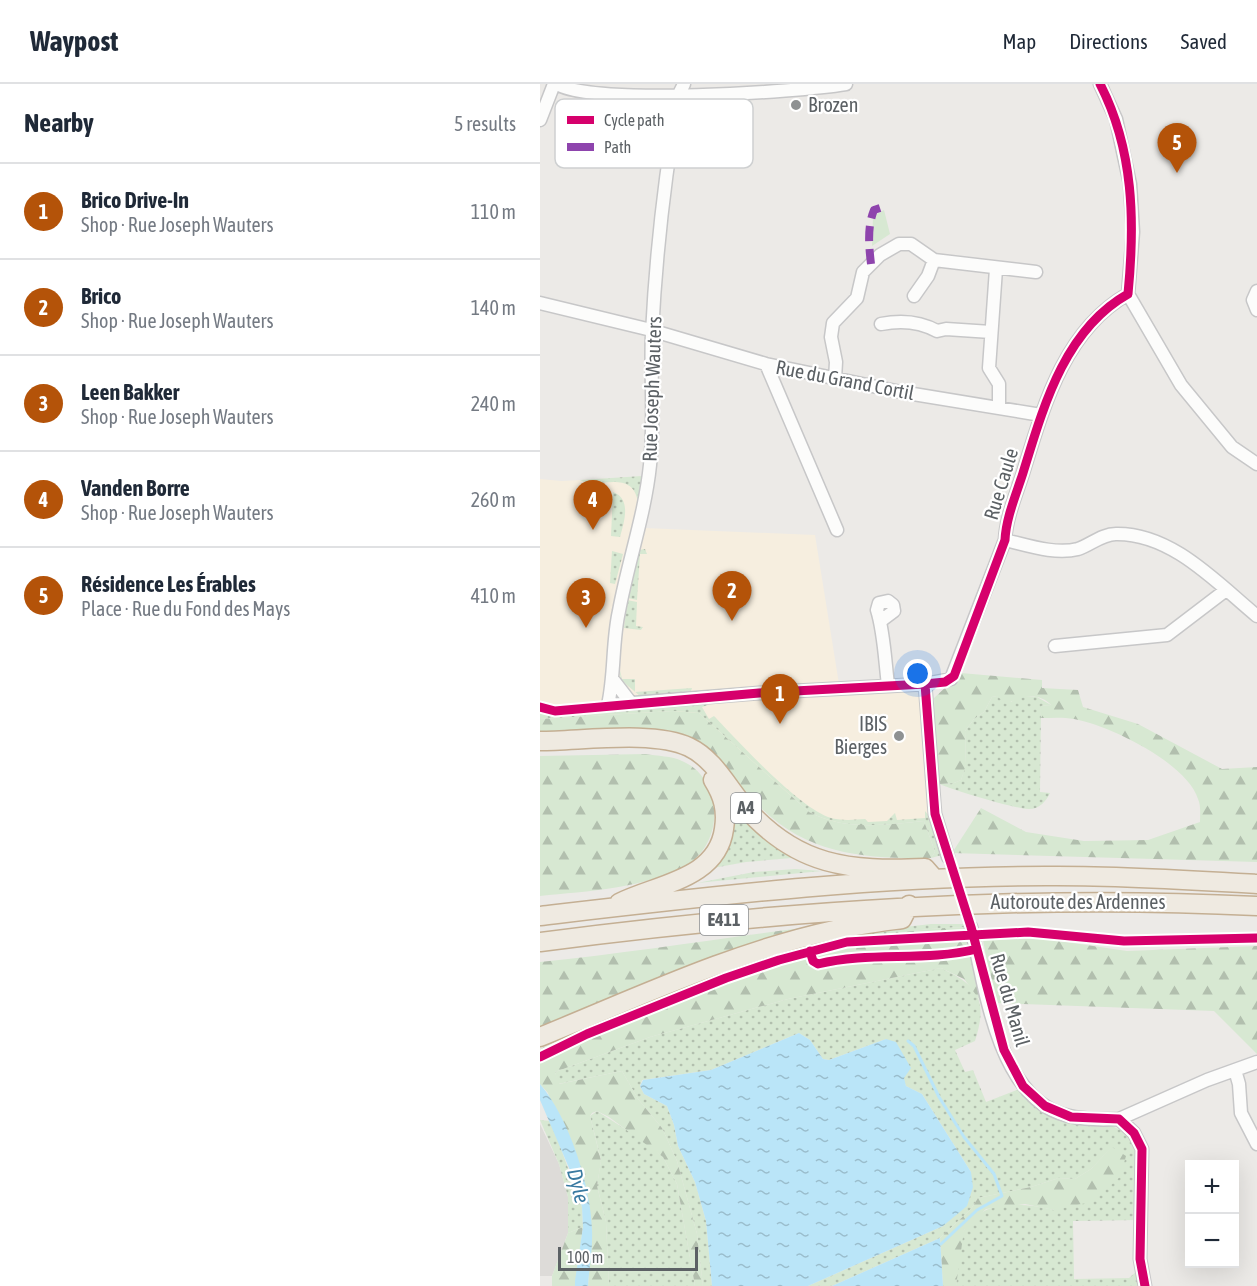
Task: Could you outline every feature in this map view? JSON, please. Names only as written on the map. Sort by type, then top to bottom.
[{"type":"highway","name":"A4","points":[[540,741],[652,738],[679,743],[700,753],[709,761],[744,807],[776,837],[809,858],[837,866],[871,870],[925,868],[935,880]]},
{"type":"highway","name":"A4","points":[[540,751],[646,748],[671,751],[702,767],[722,796],[726,814],[724,834],[709,860],[689,875],[643,891],[609,908]]},
{"type":"highway","name":"Autoroute des Ardennes","points":[[540,916],[757,892],[935,880],[1055,876],[1257,884]]},
{"type":"highway","name":"Autoroute des Ardennes","points":[[540,942],[655,927],[909,905],[1055,901],[1257,906]]},
{"type":"highway","points":[[540,1037],[709,969],[769,948],[834,930],[902,919],[909,905]]},
{"type":"street","points":[[540,120],[556,84],[595,95],[682,89],[846,84]]},
{"type":"street","points":[[1100,84],[1116,119],[1130,184],[1133,232],[1128,294],[1181,385],[1232,447],[1257,464]]},
{"type":"street","name":"Rue Joseph Wauters","points":[[667,168],[663,187],[652,331],[650,464],[618,614],[612,666],[614,681],[608,705],[925,684]]},
{"type":"street","points":[[835,379],[837,362],[831,337],[833,322],[857,298],[863,272],[880,255],[899,244],[911,244],[934,260],[1036,272]]},
{"type":"street","points":[[914,296],[928,276],[934,260]]},
{"type":"street","points":[[996,269],[989,368],[999,384],[999,406]]},
{"type":"street","points":[[1257,291],[1253,300],[1257,310]]},
{"type":"street","name":"Rue Caule","points":[[925,684],[945,682],[954,676],[1005,540],[1009,518],[1041,415],[1059,371],[1081,334],[1109,304],[1128,294]]},
{"type":"street","name":"Rue du Grand Cortil","points":[[542,300],[766,364],[835,379],[1041,415]]},
{"type":"street","points":[[881,324],[895,321],[922,323],[937,331],[946,328],[992,332]]},
{"type":"street","points":[[766,364],[837,530]]},
{"type":"street","points":[[1005,540],[1066,551],[1084,547],[1111,534],[1142,538],[1179,554],[1257,616]]},
{"type":"street","points":[[1055,646],[1167,635],[1226,590]]},
{"type":"street","points":[[882,620],[880,630],[888,686]]},
{"type":"street","points":[[614,681],[631,704]]},
{"type":"street","points":[[925,684],[935,814],[948,857]]},
{"type":"street","name":"Rue du Manil","points":[[971,927],[998,1035],[1023,1086],[1040,1103],[1059,1113],[1081,1118],[1119,1119]]},
{"type":"street","points":[[1145,1286],[1140,1259],[1142,1149],[1134,1133],[1119,1119],[1257,1062]]},
{"type":"street","points":[[1235,1070],[1239,1084],[1240,1113],[1257,1144]]},
{"type":"shaded area","points":[[653,476],[644,528],[815,535],[839,684],[910,690],[920,694],[931,820],[868,825],[826,821],[673,711],[540,719],[540,479],[562,481]]},
{"type":"shaded area","points":[[540,1124],[559,1164],[568,1197],[568,1233],[552,1276],[540,1276]]},
{"type":"green space","points":[[884,210],[890,234],[872,246],[873,216]]},
{"type":"green space","points":[[642,476],[638,502],[635,492],[622,483],[596,483],[580,480]]},
{"type":"green space","points":[[613,492],[619,495],[625,505],[625,518],[620,537],[611,536]]},
{"type":"green space","points":[[645,549],[647,554],[640,554],[637,600],[628,598],[639,550]]},
{"type":"green space","points":[[612,551],[623,554],[615,584],[610,583]]},
{"type":"green space","points":[[627,600],[637,602],[636,626],[643,627],[641,630],[624,628]]},
{"type":"green space","points":[[619,666],[622,679],[635,679],[635,692],[621,680]]},
{"type":"green space","points":[[961,673],[1042,680],[1042,688],[1078,690],[1083,707],[1138,724],[1222,769],[1257,767],[1257,862],[952,853],[981,808],[1026,832],[1084,841],[1148,840],[1200,822],[1199,801],[1191,785],[1163,759],[1126,737],[1107,729],[1070,718],[1041,718],[1041,706],[1051,705],[1035,697],[1017,699],[1006,704],[997,696],[992,697],[984,712],[974,719],[965,731],[966,765],[961,780],[940,784],[937,778],[934,698]]},
{"type":"green space","points":[[692,688],[691,691],[640,696],[635,692]]},
{"type":"green space","points":[[997,696],[1011,702],[1019,696],[1037,697],[1051,705],[1041,706],[1040,792],[1050,793],[1036,808],[1012,806],[940,784],[961,780],[966,764],[965,731],[974,719],[984,712],[992,697]]},
{"type":"green space","points":[[704,703],[708,705],[702,707],[709,719],[714,716],[768,772],[815,810],[832,818],[865,819],[868,822],[887,821],[895,813],[897,820],[925,818],[925,811],[930,817],[942,855],[931,858],[935,852],[924,821],[880,825],[851,824],[823,818],[809,812],[699,713],[673,711],[540,719],[540,712],[555,715]]},
{"type":"green space","points":[[673,711],[699,713],[809,812],[837,822],[851,824],[880,825],[924,821],[935,852],[931,858],[861,855],[840,851],[798,835],[760,807],[703,747],[540,733],[540,719]]},
{"type":"green space","points":[[646,754],[682,761],[696,769],[705,781],[712,795],[713,826],[700,854],[688,864],[672,872],[635,884],[540,896],[540,756]]},
{"type":"green space","points":[[733,809],[764,838],[792,858],[746,862],[713,868]]},
{"type":"green space","points":[[795,869],[822,871],[697,883],[754,872]]},
{"type":"green space","points":[[931,924],[966,924],[967,927],[911,931],[856,941],[802,955],[696,992],[540,1057],[540,1049],[731,972],[829,942],[880,931]]},
{"type":"green space","points":[[967,927],[982,1003],[964,979],[941,968],[788,999],[650,1037],[555,1072],[559,1084],[622,1071],[638,1099],[662,1128],[677,1161],[697,1234],[703,1286],[695,1286],[677,1184],[663,1157],[609,1117],[597,1111],[592,1113],[590,1116],[601,1161],[597,1186],[606,1222],[609,1286],[588,1286],[592,1230],[548,1093],[540,1084],[540,1057],[696,992],[802,955],[856,941],[911,931]]},
{"type":"green space","points":[[802,928],[800,933],[540,1030],[540,962]]},
{"type":"green space","points":[[1039,938],[1127,951],[1257,946],[1257,1054],[1214,1011],[995,1003],[983,940]]},
{"type":"green space","points":[[941,968],[964,981],[977,996],[981,1015],[975,1041],[955,1050],[965,1072],[973,1070],[986,1102],[1019,1089],[1034,1104],[1106,1123],[1130,1135],[1136,1149],[1138,1220],[1073,1221],[1074,1279],[1129,1278],[1137,1271],[1139,1286],[956,1286],[960,1242],[964,1230],[972,1220],[982,1212],[1005,1205],[1054,1210],[1112,1147],[1091,1169],[1075,1179],[1059,1178],[1031,1187],[978,1198],[971,1209],[940,1238],[832,1286],[808,1286],[943,1226],[971,1172],[922,1094],[906,1086],[886,1039],[829,1060],[823,1059],[810,1040],[799,1033],[711,1070],[642,1080],[640,1086],[644,1094],[667,1106],[678,1146],[695,1182],[706,1221],[712,1286],[703,1286],[697,1234],[677,1161],[662,1128],[638,1099],[622,1071],[558,1084],[555,1072],[650,1037],[788,999]]},
{"type":"green space","points":[[597,1111],[644,1141],[663,1157],[677,1184],[695,1286],[609,1286],[606,1222],[597,1186],[601,1160],[590,1116]]},
{"type":"green space","points":[[540,1120],[551,1121],[582,1207],[583,1227],[568,1233],[568,1197],[559,1164]]},
{"type":"green space","points":[[1112,1147],[1126,1156],[1120,1177],[1091,1202],[1054,1210],[1025,1204],[986,1209],[964,1230],[956,1286],[943,1286],[940,1238],[971,1209],[978,1198],[1031,1187],[1059,1178],[1075,1179],[1091,1169]]},
{"type":"green space","points":[[583,1227],[575,1286],[552,1286],[552,1276],[568,1233]]},
{"type":"water","points":[[799,1033],[810,1040],[823,1059],[829,1060],[886,1039],[896,1042],[911,1068],[904,1078],[906,1086],[922,1094],[971,1172],[973,1187],[967,1206],[943,1226],[808,1286],[712,1286],[706,1221],[695,1182],[678,1146],[667,1106],[644,1094],[640,1086],[643,1080],[711,1070]]},
{"type":"water","name":"Dyle","points":[[540,1084],[551,1098],[569,1134],[588,1193],[592,1237],[588,1286],[575,1286],[583,1227],[582,1207],[572,1175],[540,1100]]},
{"type":"water","points":[[940,1238],[943,1286],[832,1286]]},
{"type":"waterway","points":[[908,1041],[914,1046],[939,1097],[964,1137],[994,1174],[1002,1196],[977,1210],[941,1244]]},
{"type":"tunnel","points":[[948,857],[971,927]]},
{"type":"marked path","points":[[871,264],[870,223],[874,210],[883,207]]},
{"type":"cycle path","points":[[540,707],[555,711],[759,693],[925,684],[945,682],[954,676],[1005,540],[1012,506],[1048,397],[1072,349],[1087,328],[1106,309],[1128,294],[1131,213],[1126,160],[1120,135],[1100,84]]},
{"type":"cycle path","points":[[925,684],[935,814],[971,927],[1004,1050],[1023,1086],[1045,1106],[1071,1117],[1119,1119],[1134,1133],[1142,1149],[1140,1259],[1145,1286]]},
{"type":"cycle path","points":[[540,1057],[587,1034],[726,978],[779,960],[847,942],[1028,932],[1124,941],[1257,938]]},
{"type":"cycle path","points":[[810,951],[813,961],[818,964],[857,958],[938,955],[977,949]]},
{"type":"place","name":"Brozen","points":[[796,105]]},
{"type":"place","name":"Résidence Les Érables","points":[[1177,173]]},
{"type":"place","name":"Vanden Borre","points":[[593,530]]},
{"type":"place","name":"Brico","points":[[732,621]]},
{"type":"place","name":"Leen Bakker","points":[[586,628]]},
{"type":"place","name":"Brico Drive-In","points":[[780,724]]},
{"type":"place","name":"IBIS Bierges","points":[[899,736]]}]
